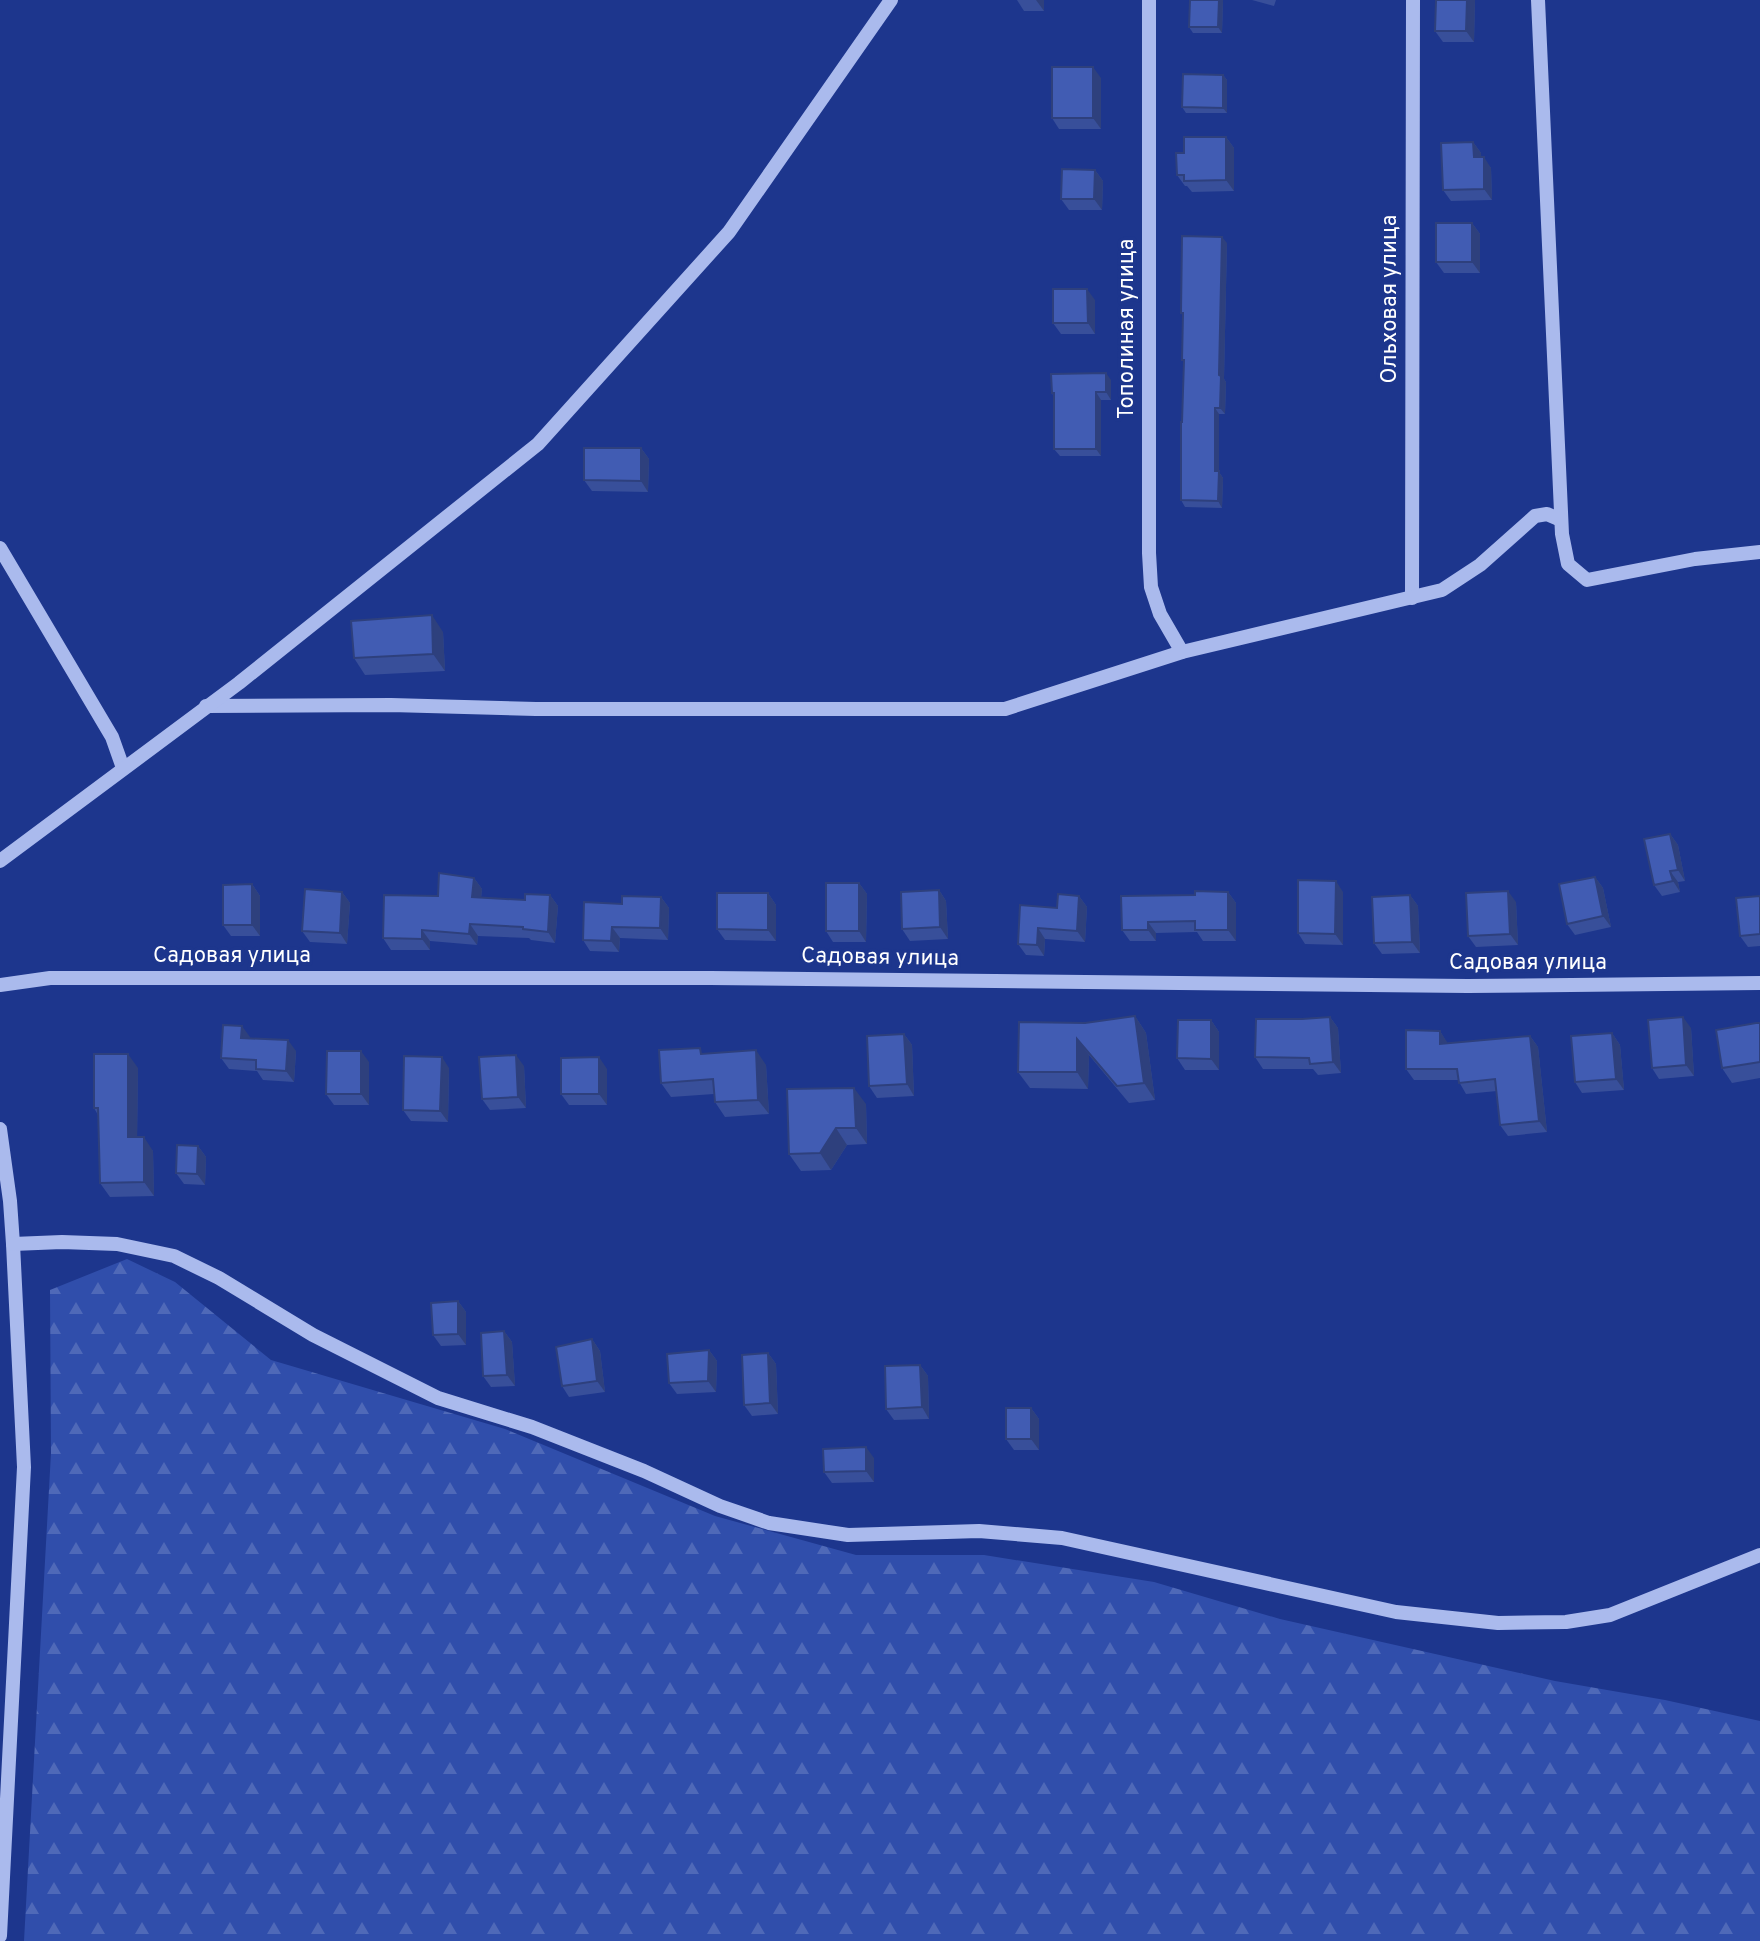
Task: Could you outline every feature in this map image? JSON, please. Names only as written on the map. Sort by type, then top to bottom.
[{"type":"street","points":[[0,861],[239,683],[538,444],[729,232],[891,0]]},
{"type":"street","name":"Тополиная улица","points":[[1149,0],[1149,553],[1155,601],[1182,652]]},
{"type":"street","name":"Ольховая улица","points":[[1412,598],[1413,0]]},
{"type":"street","points":[[1538,0],[1561,520],[1568,564],[1587,580],[1695,559],[1760,552]]},
{"type":"street","points":[[206,706],[1005,709],[1182,652],[1442,590],[1480,565],[1535,516],[1547,514],[1561,520]]},
{"type":"street","points":[[0,548],[112,737],[123,768]]},
{"type":"street","name":"Садовая улица","points":[[0,985],[50,978],[710,978],[1468,986],[1760,983]]},
{"type":"street","points":[[0,1129],[10,1201],[24,1467],[0,1936]]},
{"type":"street","points":[[13,1244],[117,1244],[174,1256],[219,1278],[313,1335],[438,1398],[532,1427],[644,1471],[720,1506],[769,1523],[848,1535],[979,1531],[1062,1538],[1396,1612],[1498,1623],[1566,1622],[1610,1615],[1760,1555]]},
{"type":"green space","points":[[127,1259],[175,1282],[271,1360],[505,1429],[715,1516],[856,1555],[984,1555],[1154,1582],[1280,1619],[1555,1681],[1665,1700],[1760,1721],[1760,1941],[24,1941],[51,1453],[50,1290]]},
{"type":"building","points":[[1190,0],[1219,0],[1218,27],[1189,27]]},
{"type":"building","points":[[1436,0],[1467,0],[1466,31],[1435,31]]},
{"type":"building","points":[[1052,67],[1093,67],[1093,118],[1052,118]]},
{"type":"building","points":[[1183,74],[1223,75],[1223,108],[1182,107]]},
{"type":"building","points":[[1184,137],[1226,137],[1226,180],[1184,181],[1184,175],[1177,175],[1176,153],[1184,153]]},
{"type":"building","points":[[1473,142],[1474,157],[1484,157],[1484,189],[1443,190],[1441,143]]},
{"type":"building","points":[[1062,169],[1095,170],[1094,199],[1061,199]]},
{"type":"building","points":[[1436,223],[1472,223],[1472,262],[1436,262]]},
{"type":"building","points":[[1182,236],[1222,237],[1220,408],[1215,408],[1218,501],[1181,500],[1184,360]]},
{"type":"building","points":[[1053,289],[1087,289],[1088,323],[1053,323]]},
{"type":"building","points":[[1106,373],[1106,392],[1096,392],[1096,449],[1054,449],[1051,374]]},
{"type":"building","points":[[584,448],[641,448],[641,481],[584,480]]},
{"type":"building","points":[[432,615],[433,654],[354,658],[351,621]]},
{"type":"building","points":[[1670,834],[1678,870],[1670,871],[1673,881],[1654,885],[1644,839]]},
{"type":"building","points":[[439,873],[474,878],[472,897],[525,900],[525,894],[550,895],[548,932],[523,927],[470,924],[469,934],[422,930],[422,939],[383,938],[384,895],[438,896]]},
{"type":"building","points":[[1595,877],[1603,916],[1567,924],[1559,884]]},
{"type":"building","points":[[1298,880],[1336,881],[1335,934],[1298,933]]},
{"type":"building","points":[[826,883],[859,883],[859,931],[826,931]]},
{"type":"building","points":[[252,884],[252,925],[223,925],[223,885]]},
{"type":"building","points":[[305,889],[342,892],[340,933],[302,931]]},
{"type":"building","points":[[939,890],[940,927],[902,929],[901,892]]},
{"type":"building","points":[[1195,891],[1228,892],[1228,930],[1195,930],[1195,921],[1148,922],[1148,930],[1122,930],[1121,896],[1195,895]]},
{"type":"building","points":[[1508,891],[1510,934],[1468,936],[1466,893]]},
{"type":"building","points":[[717,893],[768,893],[768,930],[717,929]]},
{"type":"building","points":[[1058,894],[1079,896],[1077,931],[1038,928],[1037,945],[1018,944],[1020,905],[1057,908]]},
{"type":"building","points":[[1410,895],[1412,942],[1374,943],[1372,897]]},
{"type":"building","points":[[622,896],[661,897],[660,928],[612,927],[611,941],[583,940],[584,902],[622,904]]},
{"type":"building","points":[[1760,896],[1760,934],[1740,936],[1736,898]]},
{"type":"building","points":[[1135,1016],[1144,1083],[1117,1086],[1077,1039],[1077,1072],[1018,1072],[1019,1022],[1085,1023]]},
{"type":"building","points":[[1330,1017],[1333,1062],[1310,1064],[1309,1058],[1255,1057],[1256,1019]]},
{"type":"building","points":[[1683,1017],[1686,1065],[1652,1068],[1648,1020]]},
{"type":"building","points":[[1178,1020],[1211,1020],[1211,1059],[1177,1058]]},
{"type":"building","points":[[1760,1023],[1760,1062],[1722,1068],[1716,1030]]},
{"type":"building","points":[[223,1025],[242,1026],[241,1038],[288,1040],[286,1071],[256,1069],[256,1060],[221,1058]]},
{"type":"building","points":[[1406,1030],[1440,1031],[1440,1044],[1530,1036],[1539,1121],[1500,1125],[1495,1079],[1459,1083],[1457,1069],[1406,1069]]},
{"type":"building","points":[[1612,1033],[1616,1079],[1575,1082],[1571,1036]]},
{"type":"building","points":[[904,1034],[907,1084],[869,1086],[867,1036]]},
{"type":"building","points":[[700,1048],[701,1054],[756,1050],[758,1100],[715,1102],[713,1079],[661,1083],[659,1050]]},
{"type":"building","points":[[327,1051],[361,1051],[361,1094],[326,1094]]},
{"type":"building","points":[[94,1054],[128,1054],[128,1137],[144,1137],[144,1182],[100,1183],[98,1108],[94,1108]]},
{"type":"building","points":[[516,1055],[518,1097],[482,1099],[479,1057]]},
{"type":"building","points":[[404,1056],[442,1057],[440,1111],[403,1110]]},
{"type":"building","points":[[599,1057],[599,1094],[561,1094],[561,1058]]},
{"type":"building","points":[[854,1088],[856,1128],[836,1128],[820,1153],[789,1154],[787,1089]]},
{"type":"building","points":[[177,1145],[198,1146],[197,1174],[176,1173]]},
{"type":"building","points":[[458,1301],[458,1334],[433,1335],[431,1303]]},
{"type":"building","points":[[504,1331],[507,1375],[483,1376],[481,1333]]},
{"type":"building","points":[[592,1339],[597,1381],[562,1386],[556,1347]]},
{"type":"building","points":[[709,1350],[708,1381],[669,1383],[667,1354]]},
{"type":"building","points":[[768,1353],[770,1403],[744,1405],[742,1355]]},
{"type":"building","points":[[920,1365],[922,1407],[886,1409],[885,1366]]},
{"type":"building","points":[[1006,1408],[1031,1408],[1031,1439],[1006,1439]]},
{"type":"building","points":[[866,1447],[866,1471],[824,1472],[823,1449]]}]
